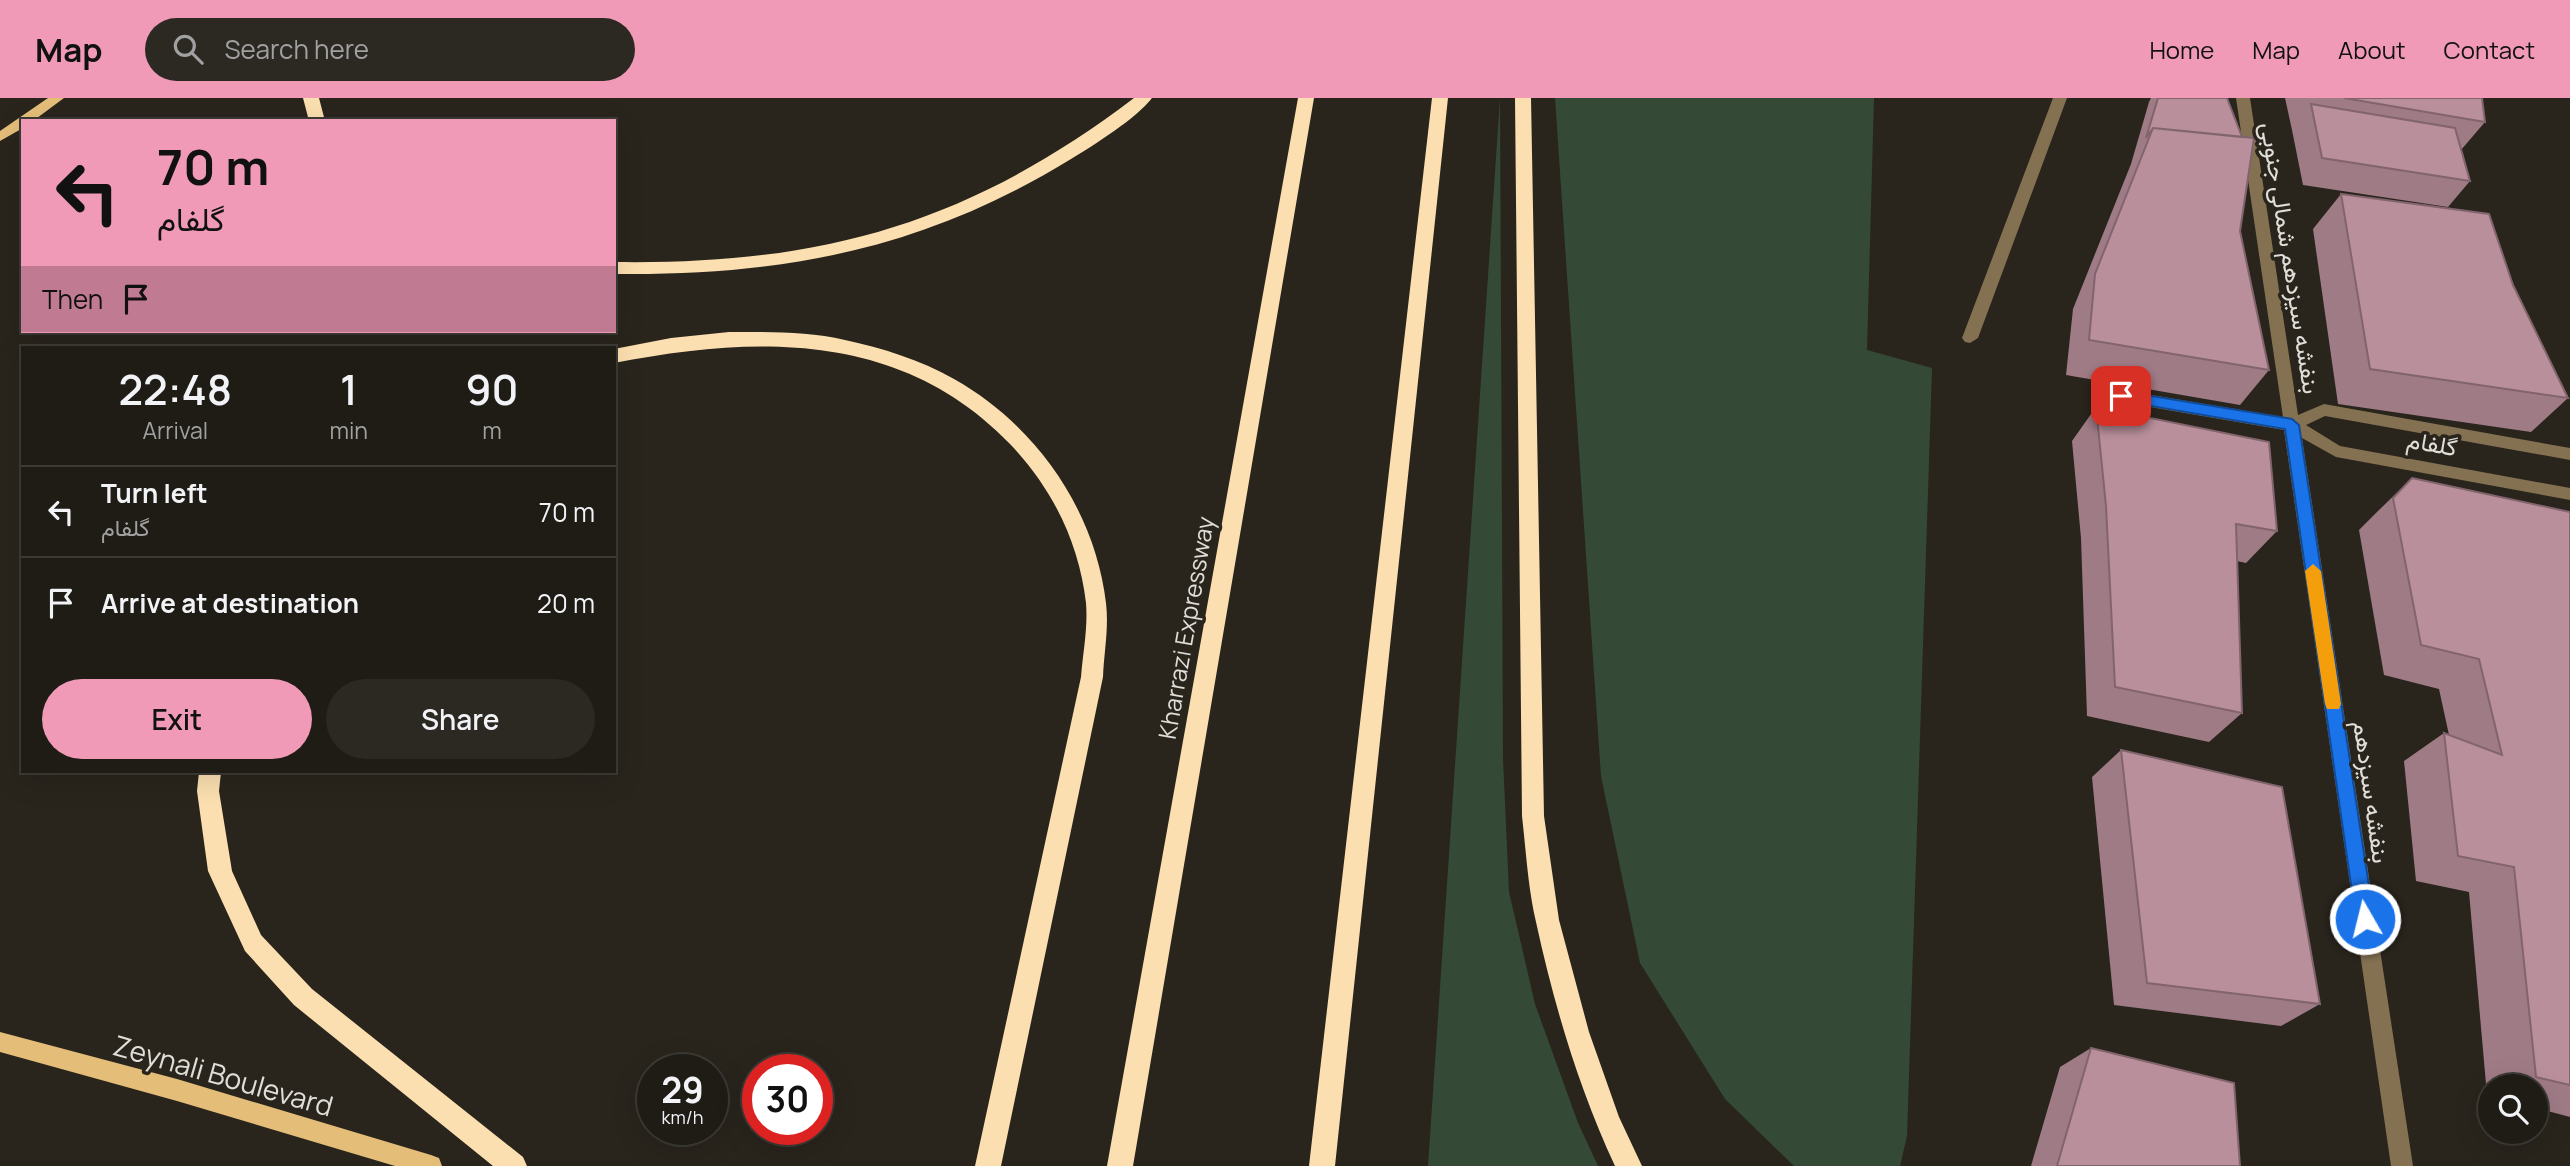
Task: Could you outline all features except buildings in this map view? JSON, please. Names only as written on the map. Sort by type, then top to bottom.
[{"type":"highway","points":[[311,98],[316,119]]},
{"type":"highway","points":[[616,268],[669,271],[782,261],[905,232],[973,205],[1041,170],[1122,117],[1144,98]]},
{"type":"highway","name":"Kharrazi Expressway","points":[[1120,1166],[1306,98]]},
{"type":"highway","points":[[1322,1166],[1440,98]]},
{"type":"highway","points":[[1522,98],[1533,816],[1548,920],[1577,1032],[1608,1122],[1629,1166]]},
{"type":"highway","points":[[616,356],[659,346],[737,337],[803,339],[896,359],[951,384],[994,414],[1027,447],[1056,485],[1074,521],[1096,604],[1091,677],[990,1157]]},
{"type":"highway","points":[[209,773],[208,791],[220,872],[253,943],[303,997],[514,1166]]},
{"type":"main road","points":[[26,119],[57,98]]},
{"type":"main road","points":[[0,137],[21,122]]},
{"type":"main road","name":"Zeynali Boulevard","points":[[0,1042],[177,1090],[430,1166]]},
{"type":"street","points":[[1970,338],[2060,98]]},
{"type":"street","name":"بنفشه سیزدهم شمالی جنوبی","points":[[2243,98],[2292,425]]},
{"type":"street","name":"گلفام","points":[[2121,396],[2292,425],[2336,451],[2570,494]]},
{"type":"street","name":"گلفام","points":[[2292,425],[2324,410],[2570,454]]},
{"type":"street","name":"بنفشه سیزدهم","points":[[2292,425],[2402,1166]]},
{"type":"green space","points":[[1500,98],[1503,759],[1509,892],[1535,1004],[1578,1123],[1598,1166],[1428,1166]]},
{"type":"green space","points":[[1555,98],[1874,98],[1867,350],[1932,368],[1907,1136],[1900,1166],[1794,1166],[1725,1099],[1640,963],[1601,776]]},
{"type":"slow traffic","points":[[2313,571],[2333,704]]},
{"type":"route","points":[[2121,396],[2292,425],[2365,919]]}]
